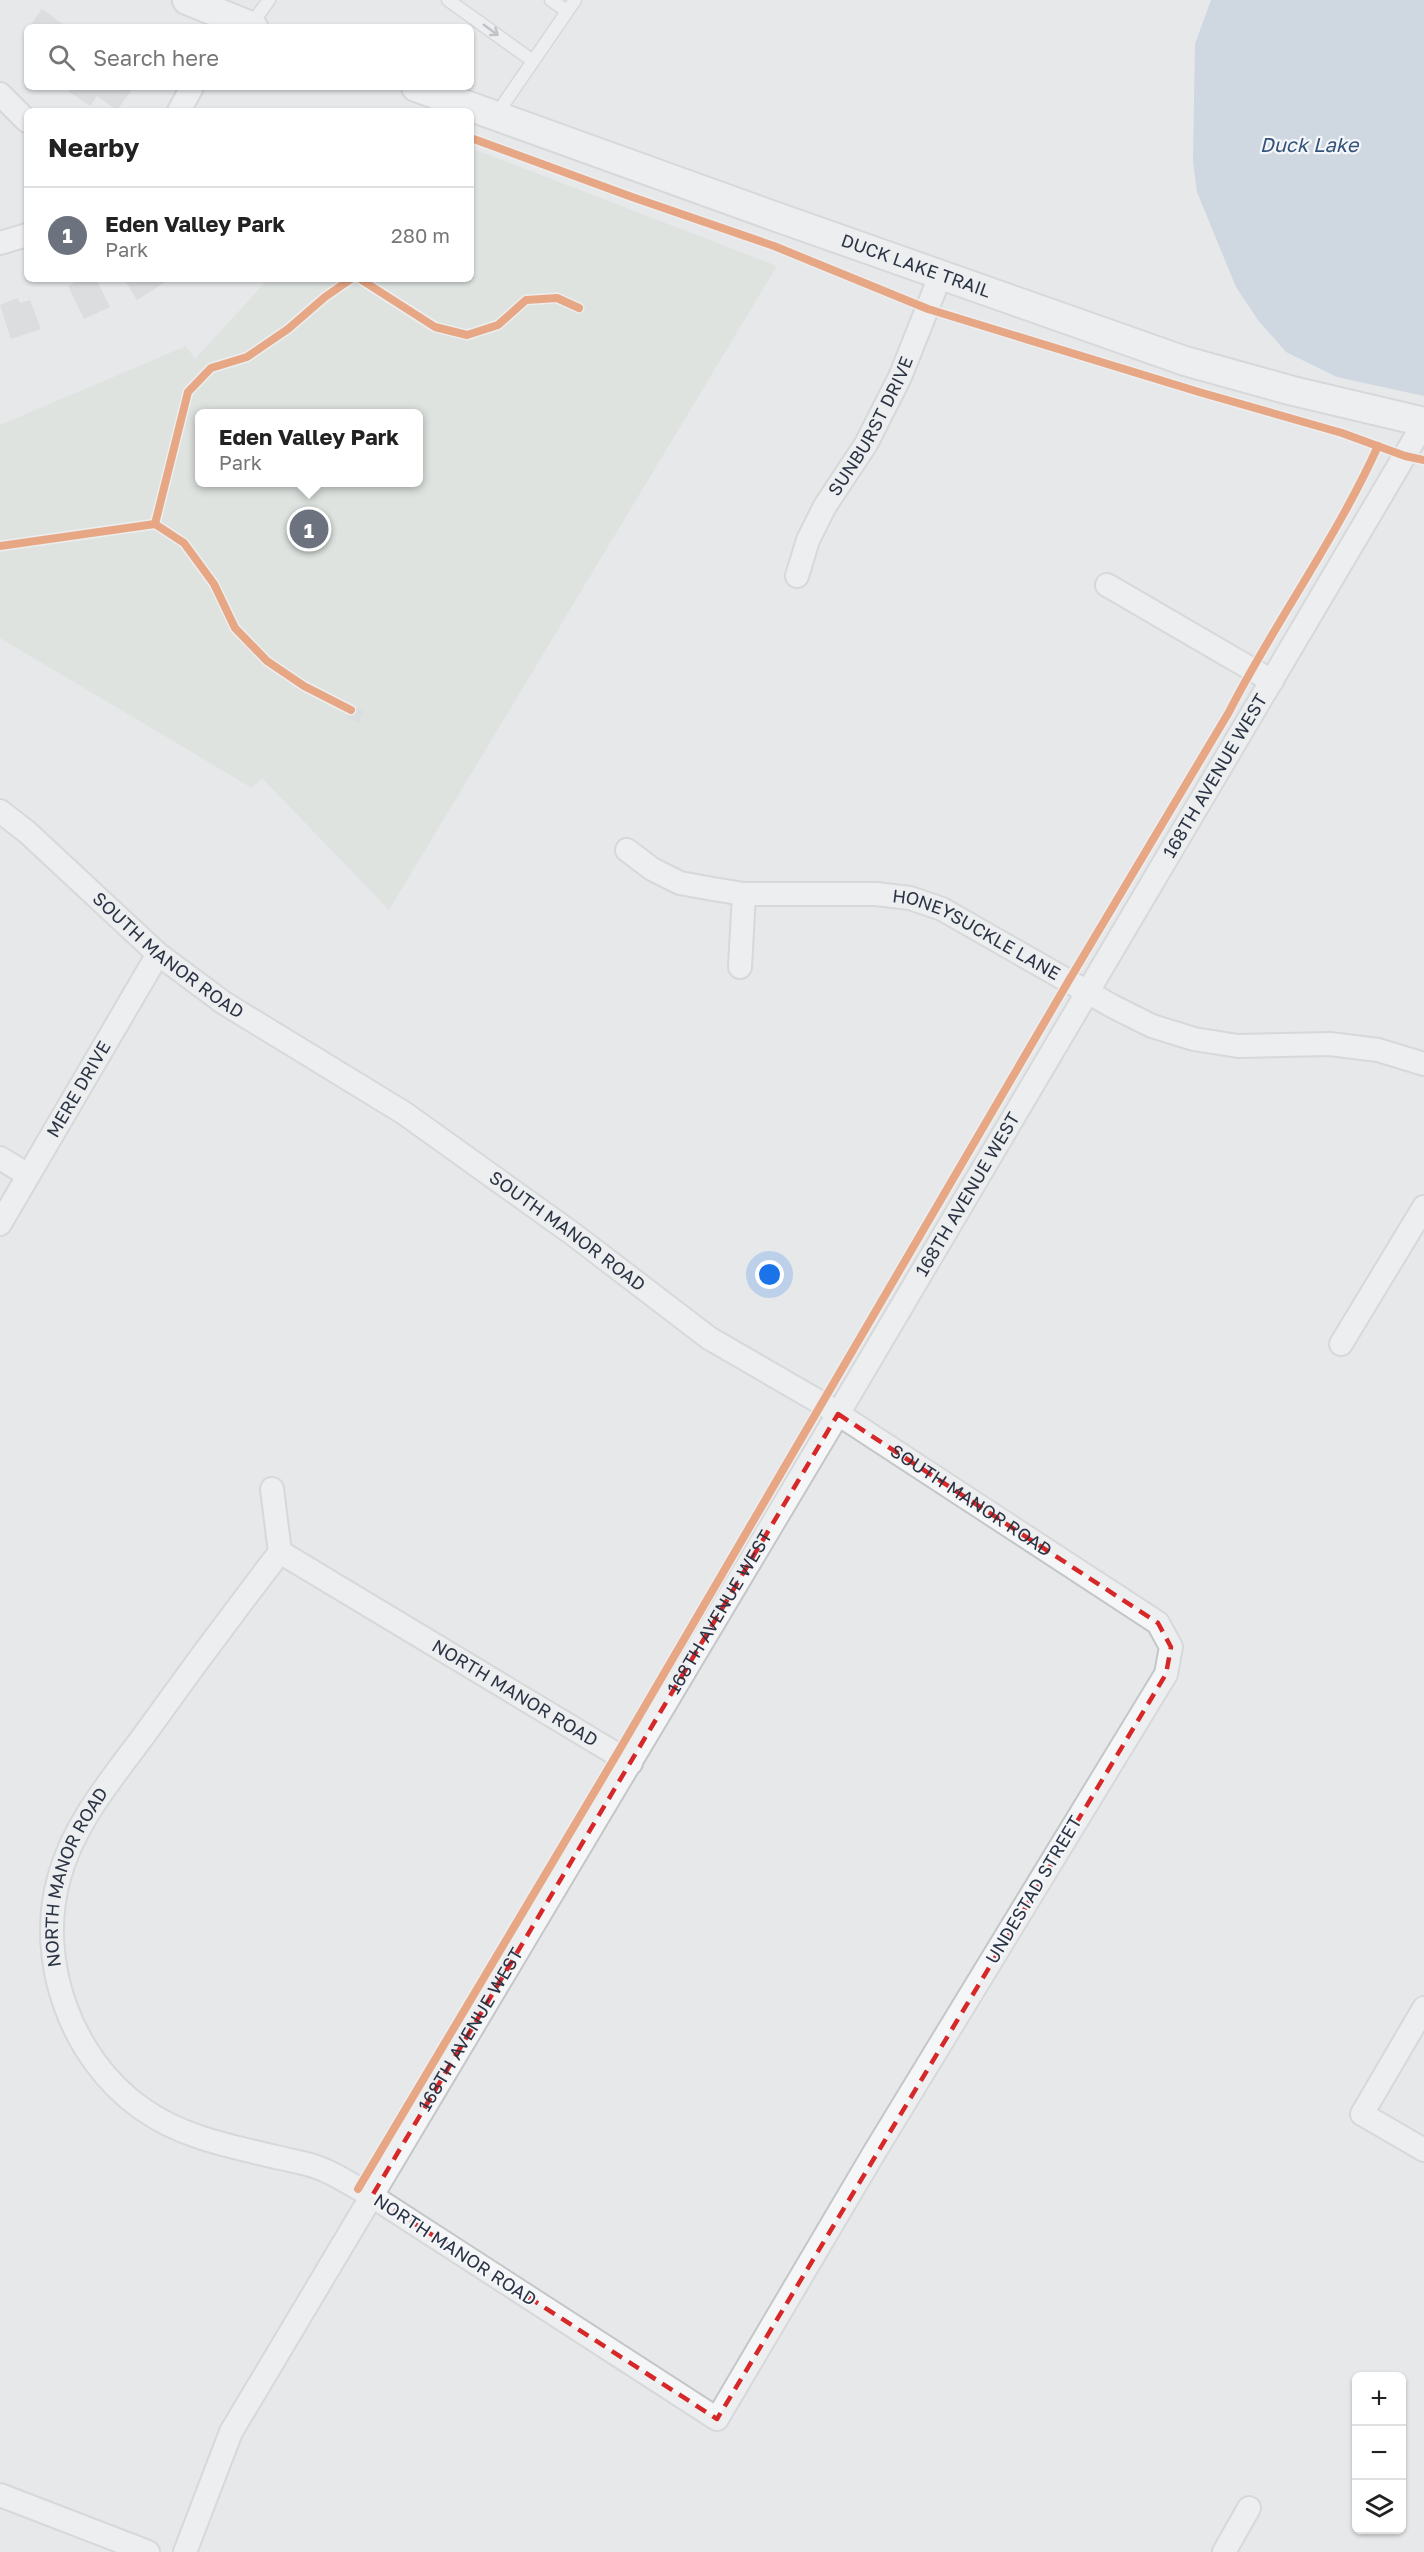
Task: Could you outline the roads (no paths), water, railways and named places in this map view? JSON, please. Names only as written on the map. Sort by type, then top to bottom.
[{"type":"street","points":[[187,0],[219,21],[239,24]]},
{"type":"street","points":[[181,108],[190,90]]},
{"type":"street","name":"DUCK LAKE TRAIL","points":[[424,90],[473,108]]},
{"type":"street","points":[[0,94],[24,118]]},
{"type":"street","name":"DUCK LAKE TRAIL","points":[[474,108],[1185,361],[1293,392],[1424,423]]},
{"type":"street","points":[[0,243],[24,236]]},
{"type":"street","name":"SUNBURST DRIVE","points":[[797,576],[808,540],[825,506],[866,444],[900,377],[941,274]]},
{"type":"street","name":"168TH AVENUE WEST","points":[[185,2552],[231,2432],[631,1763],[1424,423]]},
{"type":"street","name":"168TH AVENUE WEST","points":[[1107,585],[1272,681]]},
{"type":"street","name":"SOUTH MANOR ROAD","points":[[0,811],[27,832],[158,954],[224,1003],[404,1113],[573,1234],[709,1338],[838,1414],[1158,1623]]},
{"type":"street","name":"HONEYSUCKLE LANE","points":[[627,850],[652,869],[680,883],[744,894],[876,894],[910,898],[942,909],[1087,993],[1152,1026],[1194,1039],[1238,1046],[1330,1044],[1378,1050],[1424,1064]]},
{"type":"street","points":[[740,967],[744,894]]},
{"type":"street","name":"MERE DRIVE","points":[[0,1224],[158,954]]},
{"type":"street","points":[[0,1158],[28,1175]]},
{"type":"street","points":[[1341,1344],[1424,1207]]},
{"type":"street","points":[[272,1489],[280,1552]]},
{"type":"street","name":"NORTH MANOR ROAD","points":[[631,1763],[280,1552],[103,1792],[74,1838],[59,1878],[52,1922],[55,1964],[65,2005],[82,2045],[109,2080],[140,2107],[177,2129],[218,2144],[323,2169],[372,2196],[717,2419],[874,2152]]},
{"type":"street","name":"UNDESTAD STREET","points":[[874,2152],[1166,1674],[1171,1647],[1158,1623]]},
{"type":"street","points":[[1424,2008],[1362,2114],[1424,2150]]},
{"type":"street","points":[[0,2495],[148,2552]]},
{"type":"street","points":[[1224,2552],[1249,2508]]},
{"type":"lane","points":[[253,24],[268,0]]},
{"type":"lane","points":[[448,0],[533,61]]},
{"type":"lane","points":[[551,0],[567,11]]},
{"type":"lane","points":[[495,116],[575,0]]},
{"type":"water","name":"Duck Lake","points":[[1211,0],[1424,0],[1424,396],[1337,377],[1286,352],[1258,320],[1236,287],[1197,192],[1193,161],[1195,44]]},
{"type":"place","name":"Eden Valley Park","points":[[309,529]]}]
